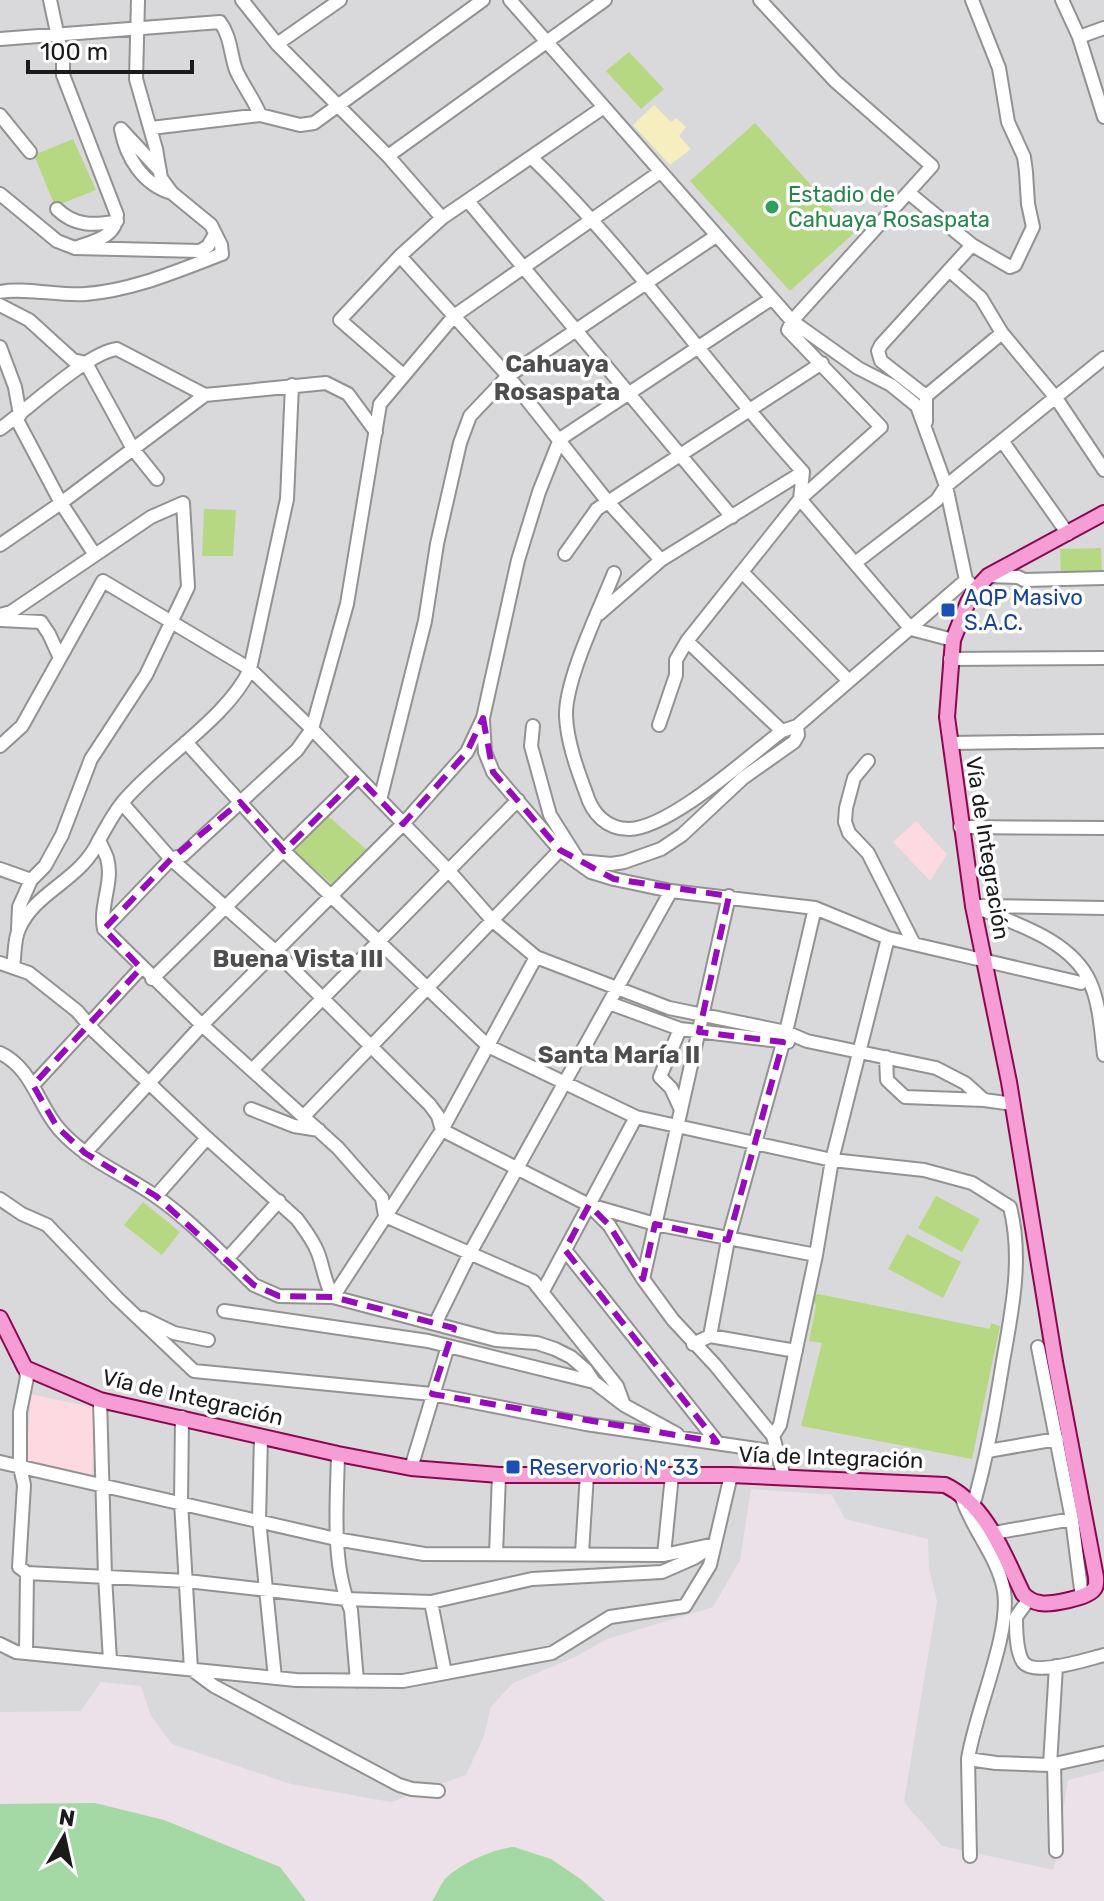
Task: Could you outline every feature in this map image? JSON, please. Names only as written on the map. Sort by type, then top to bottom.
[{"type":"main road","name":"Vía de Integración","points":[[1093,1593],[1096,1577],[1055,1362],[1013,1104],[973,906],[947,717],[953,640],[971,584],[1104,513]]},
{"type":"main road","points":[[0,1318],[25,1368]]},
{"type":"main road","name":"Vía de Integración","points":[[25,1368],[100,1400],[411,1468],[499,1475],[731,1475],[941,1484],[967,1501]]},
{"type":"main road","points":[[967,1501],[994,1533],[1023,1594],[1029,1599],[1042,1604],[1093,1593]]},
{"type":"street","points":[[50,0],[63,60],[63,75],[78,121],[88,135],[117,221],[110,234],[75,248]]},
{"type":"street","points":[[0,292],[73,295],[141,284],[222,254],[211,225],[172,193],[161,178],[151,128],[136,79],[138,0]]},
{"type":"street","points":[[242,0],[277,44],[388,156],[442,218]]},
{"type":"street","points":[[277,44],[340,0]]},
{"type":"street","points":[[151,128],[260,115],[300,125],[314,123],[483,0]]},
{"type":"street","points":[[510,0],[792,321],[858,368],[904,394],[917,406],[946,486],[971,584],[911,629],[797,726],[782,731],[684,805],[660,819],[629,829],[609,824],[598,817],[589,803],[566,716],[580,658],[614,573]]},
{"type":"street","points":[[388,156],[605,0]]},
{"type":"street","points":[[659,725],[676,675],[676,660],[687,641],[800,499],[881,427],[788,330],[792,321],[932,166],[835,81],[760,0]]},
{"type":"street","points":[[909,193],[972,245],[1010,267],[1015,265],[1033,227],[1024,157],[1008,122],[999,68],[972,0]]},
{"type":"street","points":[[1062,0],[1079,37],[1104,116]]},
{"type":"street","points":[[0,39],[220,22],[228,33],[235,68],[260,115]]},
{"type":"street","points":[[1079,37],[1104,28]]},
{"type":"street","points":[[402,374],[340,320],[400,256],[442,218],[604,107]]},
{"type":"street","points":[[0,115],[30,152]]},
{"type":"street","points":[[160,171],[121,129],[127,154],[136,167],[149,182],[172,193]]},
{"type":"street","points":[[532,158],[591,220],[748,412],[803,472],[800,499],[911,629],[953,640]]},
{"type":"street","points":[[104,929],[171,859],[183,855],[297,750],[312,729],[347,604],[380,404],[402,374],[454,316],[660,172]]},
{"type":"street","points":[[0,194],[57,241],[75,248],[200,251],[208,246],[215,234]]},
{"type":"street","points":[[468,201],[732,517]]},
{"type":"street","points":[[57,209],[80,223],[117,221]]},
{"type":"street","points":[[380,800],[425,621],[437,544],[460,443],[470,416],[508,376],[716,236]]},
{"type":"street","points":[[926,396],[881,361],[878,351],[972,245]]},
{"type":"street","points":[[400,256],[508,376],[608,502],[661,560]]},
{"type":"street","points":[[949,270],[981,298],[1002,333],[1056,398],[1104,470]]},
{"type":"street","points":[[85,1153],[202,1025],[403,824],[467,752],[483,718],[518,560],[539,492],[560,439],[771,299]]},
{"type":"street","points":[[0,305],[29,320],[73,360],[86,363],[133,449],[157,479]]},
{"type":"street","points":[[925,429],[926,396],[1002,333]]},
{"type":"street","points":[[0,347],[15,387],[18,416],[61,503],[95,555]]},
{"type":"street","points":[[0,429],[86,363],[109,350],[117,349],[205,395]]},
{"type":"street","points":[[855,563],[937,500],[946,486],[1104,358]]},
{"type":"street","points":[[565,554],[597,509],[822,363]]},
{"type":"street","points":[[0,545],[205,395],[326,383],[348,394],[376,432]]},
{"type":"street","points":[[18,929],[39,900],[64,884],[93,853],[122,803],[244,682],[250,669],[287,499],[292,385]]},
{"type":"street","points":[[1003,442],[1068,534]]},
{"type":"street","points":[[597,616],[661,560],[803,472]]},
{"type":"street","points":[[0,618],[151,517],[183,503],[188,587],[146,675],[91,759],[62,835],[45,866],[31,880],[19,907],[18,929],[7,965],[29,973],[59,995],[207,1138],[279,1201],[309,1234],[319,1256],[324,1281],[333,1297]]},
{"type":"street","points":[[743,573],[849,681]]},
{"type":"street","points":[[988,576],[1024,580],[1104,578]]},
{"type":"street","points":[[0,746],[22,726],[103,581],[250,669],[449,871],[493,921],[536,957],[669,1008],[785,1037],[936,1068],[965,1083],[984,1100]]},
{"type":"street","points":[[0,618],[41,622],[60,658]]},
{"type":"street","points":[[687,641],[782,731]]},
{"type":"street","points":[[950,659],[1104,658]]},
{"type":"street","points":[[483,718],[485,752],[493,772],[560,850],[591,872],[671,891],[815,908],[888,938],[1081,983]]},
{"type":"street","points":[[533,726],[531,746],[550,815],[579,861]]},
{"type":"street","points":[[579,861],[611,864],[661,849],[682,835],[743,778],[794,742],[798,735],[797,726]]},
{"type":"street","points":[[950,743],[1104,741]]},
{"type":"street","points":[[186,742],[284,851],[488,1046],[636,1117],[832,1160],[924,1170],[960,1180],[996,1196],[1010,1207],[1016,1264],[988,1451],[967,1501],[967,1514],[996,1563],[1004,1591],[1002,1625],[971,1737],[968,1759],[970,1856]]},
{"type":"street","points":[[868,761],[854,778],[845,822],[849,833],[868,853],[914,944]]},
{"type":"street","points":[[152,979],[358,777]]},
{"type":"street","points":[[253,1069],[518,800]]},
{"type":"street","points":[[122,803],[171,859],[275,951],[430,1105],[438,1116],[442,1130],[589,1205],[655,1224],[816,1255]]},
{"type":"street","points":[[960,827],[1104,828]]},
{"type":"street","points":[[99,840],[107,859],[109,875],[102,920],[104,929],[152,979],[319,1130],[382,1198],[385,1216]]},
{"type":"street","points":[[304,1116],[560,850]]},
{"type":"street","points":[[0,869],[31,880]]},
{"type":"street","points":[[436,1322],[470,1253],[671,891]]},
{"type":"street","points":[[643,1279],[729,896]]},
{"type":"street","points":[[973,906],[1104,908]]},
{"type":"street","points":[[973,906],[1040,934],[1082,967],[1091,984],[1099,1013],[1104,1055]]},
{"type":"street","points":[[710,1336],[728,1240],[785,1037],[815,908]]},
{"type":"street","points":[[773,1436],[780,1425],[796,1351],[832,1160],[862,1052],[888,938]]},
{"type":"street","points":[[333,1297],[442,1130],[536,957]]},
{"type":"street","points":[[33,1085],[141,968]]},
{"type":"street","points":[[609,1003],[680,1029],[785,1037]]},
{"type":"street","points":[[680,1029],[660,1077],[671,1088],[681,1110]]},
{"type":"street","points":[[0,1053],[19,1066],[57,1127],[85,1153],[156,1196],[254,1285],[279,1296],[333,1297],[496,1340],[537,1343],[555,1349],[586,1370],[594,1382],[624,1405],[687,1439]]},
{"type":"street","points":[[886,1057],[887,1080],[905,1097],[1013,1104]]},
{"type":"street","points":[[251,1109],[294,1126],[319,1130]]},
{"type":"street","points":[[543,1291],[636,1117]]},
{"type":"street","points":[[156,1196],[207,1138]]},
{"type":"street","points":[[0,1199],[22,1214],[47,1225],[194,1371],[432,1394],[586,1424],[777,1452]]},
{"type":"street","points":[[227,1259],[279,1201]]},
{"type":"street","points":[[589,1205],[609,1225],[643,1279],[693,1344],[715,1365],[773,1436],[784,1477]]},
{"type":"street","points":[[385,1216],[533,1281],[617,1386],[624,1405]]},
{"type":"street","points":[[565,1250],[717,1442]]},
{"type":"street","points":[[224,1311],[448,1346],[594,1382]]},
{"type":"street","points":[[134,1314],[174,1333],[208,1340]]},
{"type":"street","points":[[693,1344],[710,1336],[796,1351]]},
{"type":"street","points":[[411,1468],[448,1346]]},
{"type":"street","points":[[1038,1347],[1072,1519],[1093,1593]]},
{"type":"street","points":[[25,1368],[27,1377],[20,1412],[20,1467],[24,1485],[19,1567],[27,1573],[187,1581],[346,1599],[431,1602],[532,1579],[662,1572],[694,1558],[715,1544]]},
{"type":"street","points":[[100,1400],[110,1661]]},
{"type":"street","points":[[182,1417],[181,1502],[191,1669]]},
{"type":"street","points":[[261,1436],[259,1520],[275,1678]]},
{"type":"street","points":[[988,1451],[1057,1439]]},
{"type":"street","points":[[338,1454],[336,1539],[346,1599],[351,1610],[357,1681]]},
{"type":"street","points":[[0,1462],[336,1539],[424,1554],[664,1555],[715,1544]]},
{"type":"street","points":[[582,1553],[587,1474]]},
{"type":"street","points":[[496,1554],[499,1475]]},
{"type":"street","points":[[664,1555],[672,1475]]},
{"type":"street","points":[[0,1644],[16,1652],[275,1678],[357,1681],[403,1681],[552,1653],[610,1617],[685,1606],[710,1565],[731,1475]]},
{"type":"street","points":[[994,1533],[1072,1519]]},
{"type":"street","points":[[26,1653],[27,1573]]},
{"type":"street","points":[[1029,1599],[1016,1617],[1022,1661],[1028,1666],[1039,1669],[1104,1655]]},
{"type":"street","points":[[431,1602],[445,1673]]},
{"type":"street","points":[[1056,1666],[1052,1765],[1056,1851]]},
{"type":"street","points":[[191,1669],[214,1686],[399,1785],[438,1791]]},
{"type":"street","points":[[968,1759],[1052,1765],[1104,1753]]},
{"type":"highlighted area","points":[[483,718],[493,772],[560,850],[614,879],[729,896],[699,1032],[783,1042],[728,1240],[655,1224],[643,1279],[609,1225],[589,1205],[565,1250],[717,1442],[432,1394],[454,1328],[333,1297],[279,1296],[254,1285],[156,1196],[85,1153],[57,1127],[33,1085],[141,968],[104,929],[171,859],[240,802],[284,851],[358,777],[403,824],[467,752]]},
{"type":"shaded area","points":[[0,0],[1104,0],[1104,1771],[1068,1780],[1054,1870],[942,1846],[904,1802],[937,1601],[929,1569],[928,1539],[845,1519],[832,1495],[751,1489],[740,1560],[713,1607],[607,1639],[575,1657],[513,1683],[491,1707],[484,1736],[466,1775],[391,1802],[291,1784],[172,1744],[151,1716],[141,1686],[101,1682],[81,1711],[0,1712]]},
{"type":"shaded area","points":[[629,52],[664,89],[641,109],[606,71]]},
{"type":"shaded area","points":[[654,105],[671,122],[676,118],[686,127],[679,136],[691,149],[670,165],[633,125]]},
{"type":"shaded area","name":"Estadio de Cahuaya Rosaspata","points":[[755,123],[854,233],[790,291],[690,181]]},
{"type":"shaded area","points":[[73,139],[96,190],[55,206],[34,155]]},
{"type":"shaded area","points":[[204,509],[236,510],[233,556],[202,556]]},
{"type":"shaded area","points":[[1101,548],[1102,573],[1061,575],[1060,549]]},
{"type":"shaded area","points":[[327,815],[367,850],[333,885],[292,849]]},
{"type":"shaded area","points":[[916,821],[947,854],[930,881],[893,842]]},
{"type":"shaded area","points":[[936,1196],[980,1219],[962,1252],[918,1228]]},
{"type":"shaded area","points":[[143,1202],[180,1232],[162,1255],[124,1225]]},
{"type":"shaded area","points":[[907,1234],[961,1262],[943,1298],[888,1269]]},
{"type":"shaded area","points":[[818,1294],[990,1329],[991,1323],[1000,1326],[972,1459],[801,1426],[822,1343],[809,1341],[816,1305],[812,1300]]},
{"type":"shaded area","points":[[31,1394],[95,1408],[92,1475],[26,1462]]},
{"type":"shaded area","points":[[95,1803],[164,1820],[280,1867],[306,1901],[0,1901],[0,1804]]},
{"type":"shaded area","points":[[514,1847],[551,1859],[582,1880],[605,1901],[432,1901],[445,1879],[459,1868],[488,1854]]},
{"type":"place","name":"Estadio de Cahuaya Rosaspata","points":[[772,207]]},
{"type":"place","name":"AQP Masivo S.A.C.","points":[[948,610]]},
{"type":"place","name":"Reservorio Nº 33","points":[[513,1467]]},
{"type":"district","name":"Cahuaya Rosaspata","points":[[557,378]]},
{"type":"district","name":"Buena Vista III","points":[[298,959]]},
{"type":"district","name":"Santa María II","points":[[619,1055]]}]
